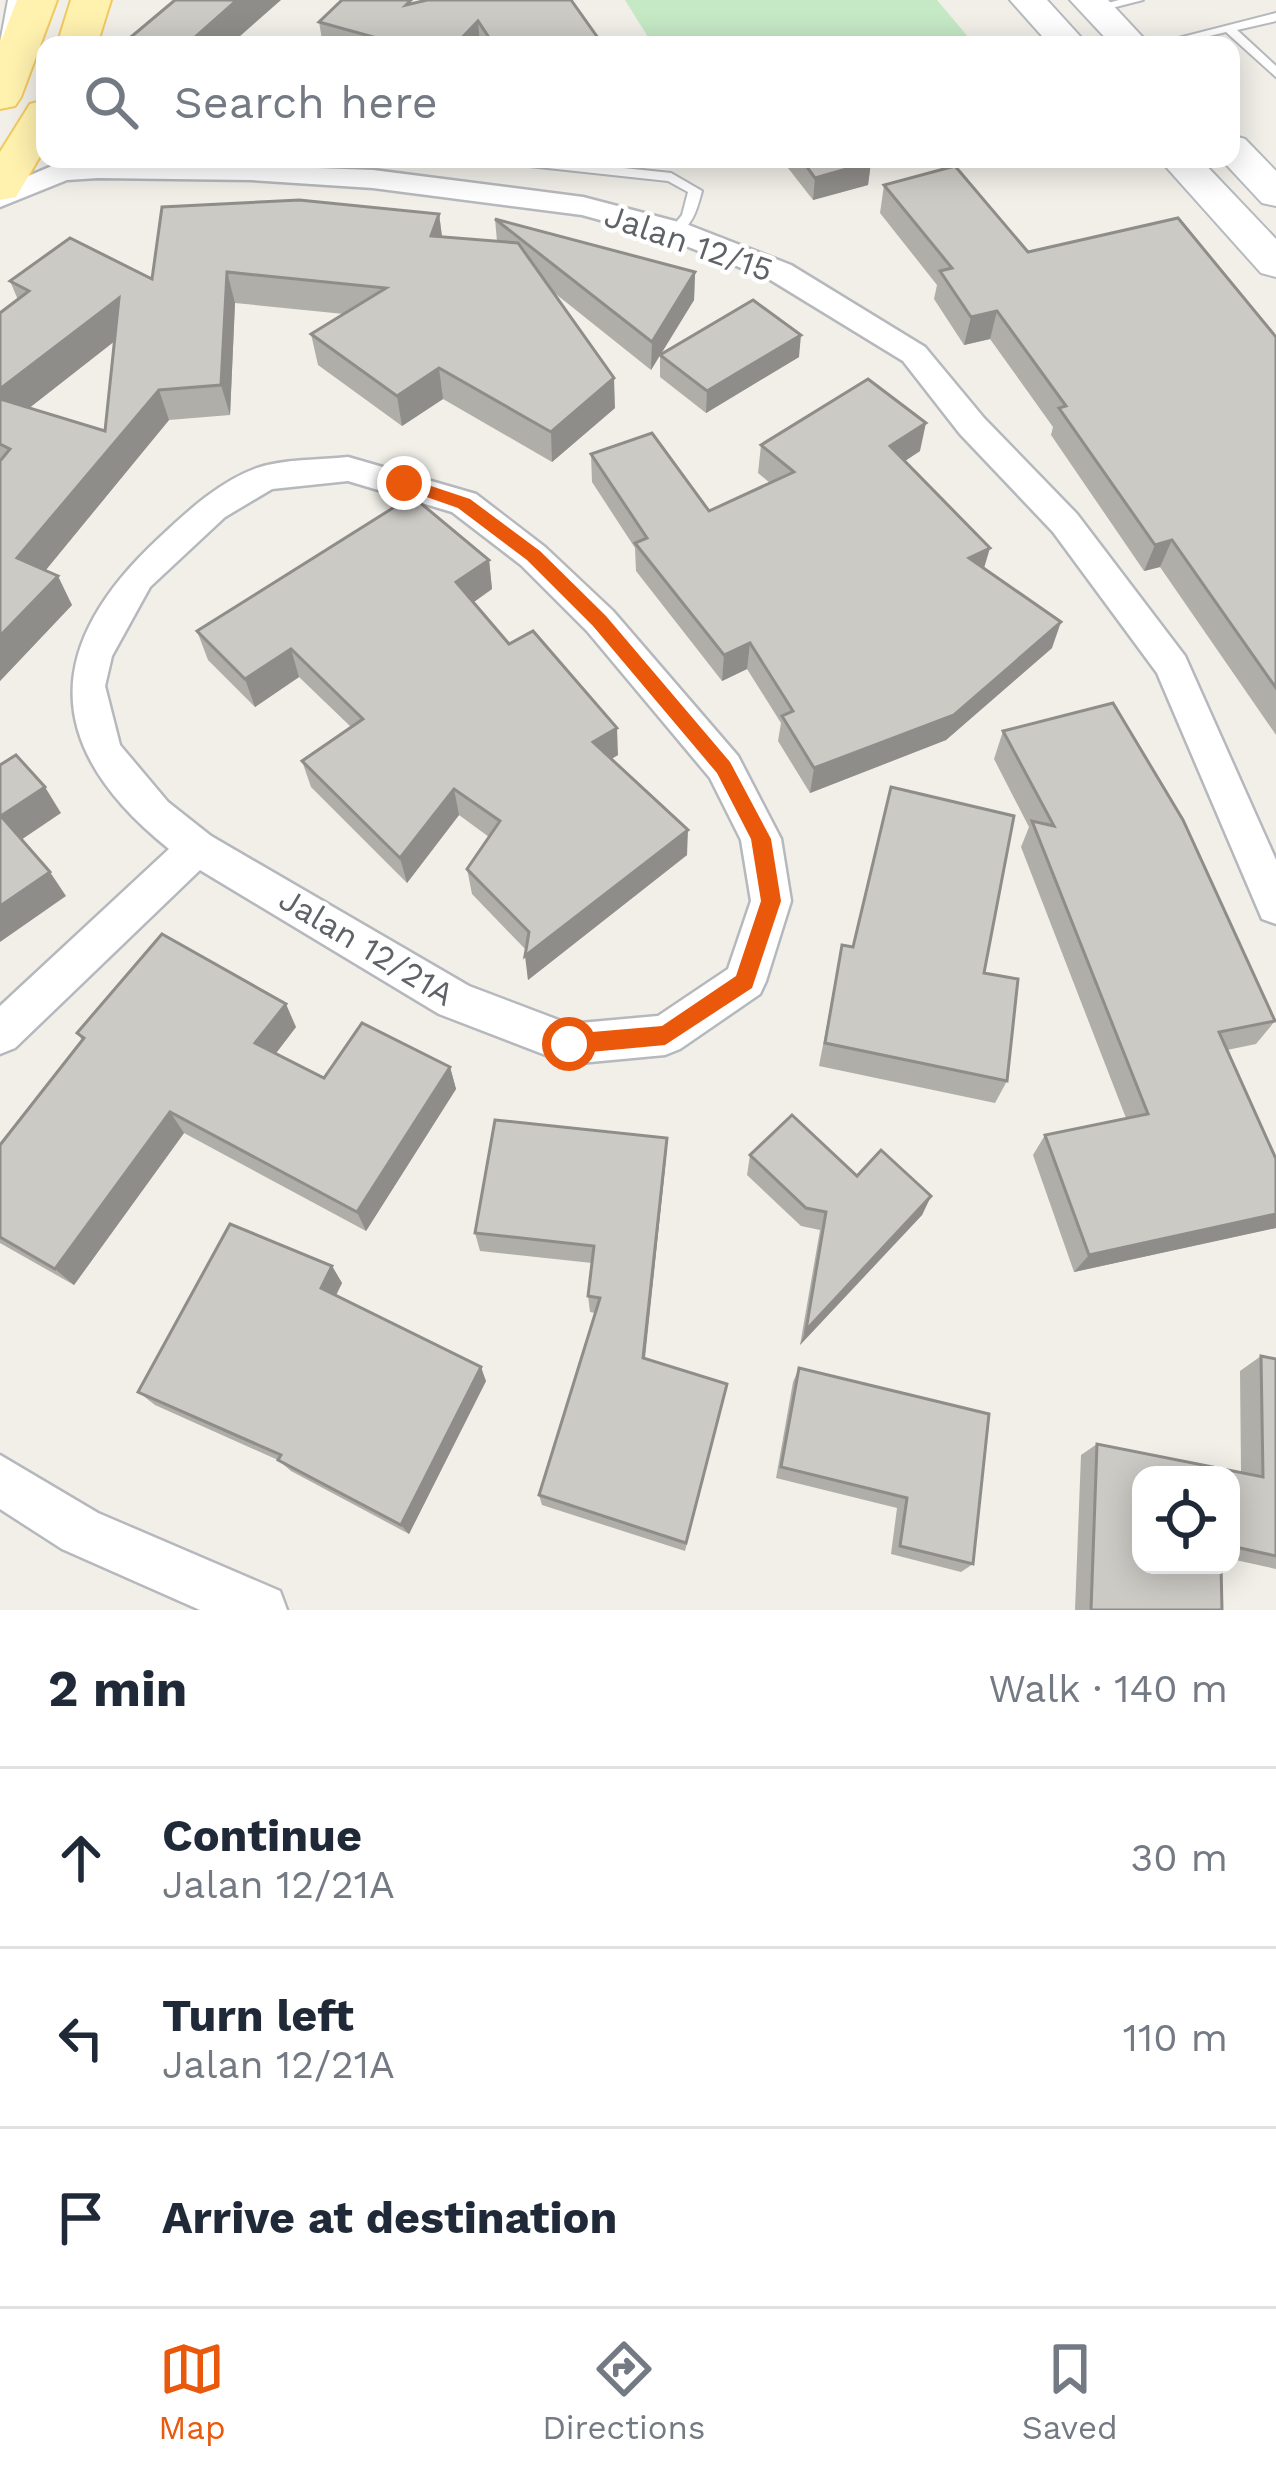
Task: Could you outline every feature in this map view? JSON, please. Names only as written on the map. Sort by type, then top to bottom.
[{"type":"main road","points":[[4,89],[37,0]]},
{"type":"main road","points":[[80,36],[91,0]]},
{"type":"main road","points":[[1028,0],[1062,36]]},
{"type":"main road","points":[[1092,4],[1123,36]]},
{"type":"main road","points":[[0,187],[36,128]]},
{"type":"main road","points":[[1240,156],[1276,194]]},
{"type":"main road","points":[[1186,168],[1276,264]]},
{"type":"street","name":"Jalan 12/15","points":[[0,198],[62,172],[169,168]]},
{"type":"street","name":"Jalan 12/15","points":[[277,168],[583,206],[676,231],[780,272],[914,354],[972,426],[1065,523],[1172,666],[1273,892]]},
{"type":"street","name":"Jalan 12/21A","points":[[348,469],[464,503],[533,556],[600,621],[724,767],[761,839],[771,901],[745,982],[665,1035],[569,1044],[454,1000],[197,848],[154,814],[103,751],[87,686],[94,655],[138,578],[213,508],[266,478],[348,469]]},
{"type":"street","points":[[0,1034],[197,848]]},
{"type":"street","points":[[0,1480],[80,1532],[261,1610]]},
{"type":"lane","points":[[4,89],[5,39],[14,0]]},
{"type":"lane","points":[[1092,4],[1136,0]]},
{"type":"lane","points":[[1198,36],[1276,16]]},
{"type":"lane","points":[[1229,29],[1236,36]]},
{"type":"lane","points":[[1240,39],[1276,73]]},
{"type":"lane","points":[[586,168],[671,177],[695,191],[688,216],[676,231]]},
{"type":"green space","points":[[625,0],[937,0],[967,36],[647,36]]},
{"type":"building","points":[[175,0],[237,0],[196,36],[132,36]]},
{"type":"building","points":[[342,0],[411,0],[406,5],[427,0],[571,0],[597,36],[488,36],[478,21],[464,36],[370,36],[319,22]]},
{"type":"building","points":[[808,168],[850,168],[815,178]]},
{"type":"building","points":[[957,168],[1028,252],[1178,218],[1276,337],[1276,688],[1172,540],[1155,545],[1059,408],[1066,406],[997,311],[971,317],[940,271],[952,268],[884,185]]},
{"type":"building","points":[[299,200],[439,214],[431,236],[518,243],[614,378],[551,432],[439,368],[397,396],[311,334],[386,288],[227,272],[221,385],[159,390],[17,558],[58,576],[0,636],[0,461],[10,449],[0,444],[0,399],[105,431],[119,298],[0,389],[0,313],[29,291],[10,281],[70,238],[152,279],[162,207]]},
{"type":"building","points":[[495,219],[695,272],[652,342]]},
{"type":"building","points":[[753,300],[801,335],[707,391],[660,355]]},
{"type":"building","points":[[868,379],[926,423],[890,446],[990,548],[969,558],[1061,622],[954,715],[814,768],[782,716],[793,711],[750,643],[724,655],[635,543],[647,538],[591,454],[652,433],[709,511],[794,472],[761,445]]},
{"type":"building","points":[[412,496],[489,560],[456,582],[509,644],[533,631],[617,728],[593,742],[688,830],[525,956],[529,932],[467,869],[500,821],[454,789],[400,858],[302,761],[363,719],[291,649],[245,679],[197,631]]},
{"type":"building","points":[[1113,703],[1183,820],[1275,1021],[1219,1032],[1276,1159],[1276,1214],[1089,1255],[1045,1135],[1148,1114],[1032,821],[1054,826],[1003,731]]},
{"type":"building","points":[[16,755],[45,787],[1,816],[50,872],[0,906],[0,765]]},
{"type":"building","points":[[891,787],[1014,816],[984,973],[1018,979],[1007,1081],[825,1043],[842,945],[853,947]]},
{"type":"building","points":[[162,934],[286,1004],[255,1043],[324,1078],[362,1023],[450,1067],[357,1212],[170,1112],[55,1269],[0,1237],[0,1145],[84,1038],[77,1033]]},
{"type":"building","points":[[792,1115],[857,1176],[881,1150],[931,1196],[806,1330],[826,1212],[806,1208],[750,1155]]},
{"type":"building","points":[[495,1120],[667,1138],[643,1358],[727,1384],[686,1543],[539,1495],[600,1298],[588,1296],[594,1246],[475,1233]]},
{"type":"building","points":[[230,1224],[332,1266],[321,1288],[481,1367],[401,1525],[278,1460],[281,1455],[138,1392]]},
{"type":"building","points":[[1261,1356],[1276,1359],[1276,1556],[1240,1548],[1240,1472],[1263,1477]]},
{"type":"building","points":[[799,1368],[989,1414],[973,1564],[900,1546],[907,1498],[781,1467]]},
{"type":"building","points":[[1097,1444],[1208,1466],[1132,1466],[1132,1574],[1221,1574],[1222,1610],[1091,1610]]},
{"type":"route","points":[[404,483],[464,503],[533,556],[600,621],[724,767],[761,839],[771,901],[745,982],[665,1035],[569,1044]]}]
